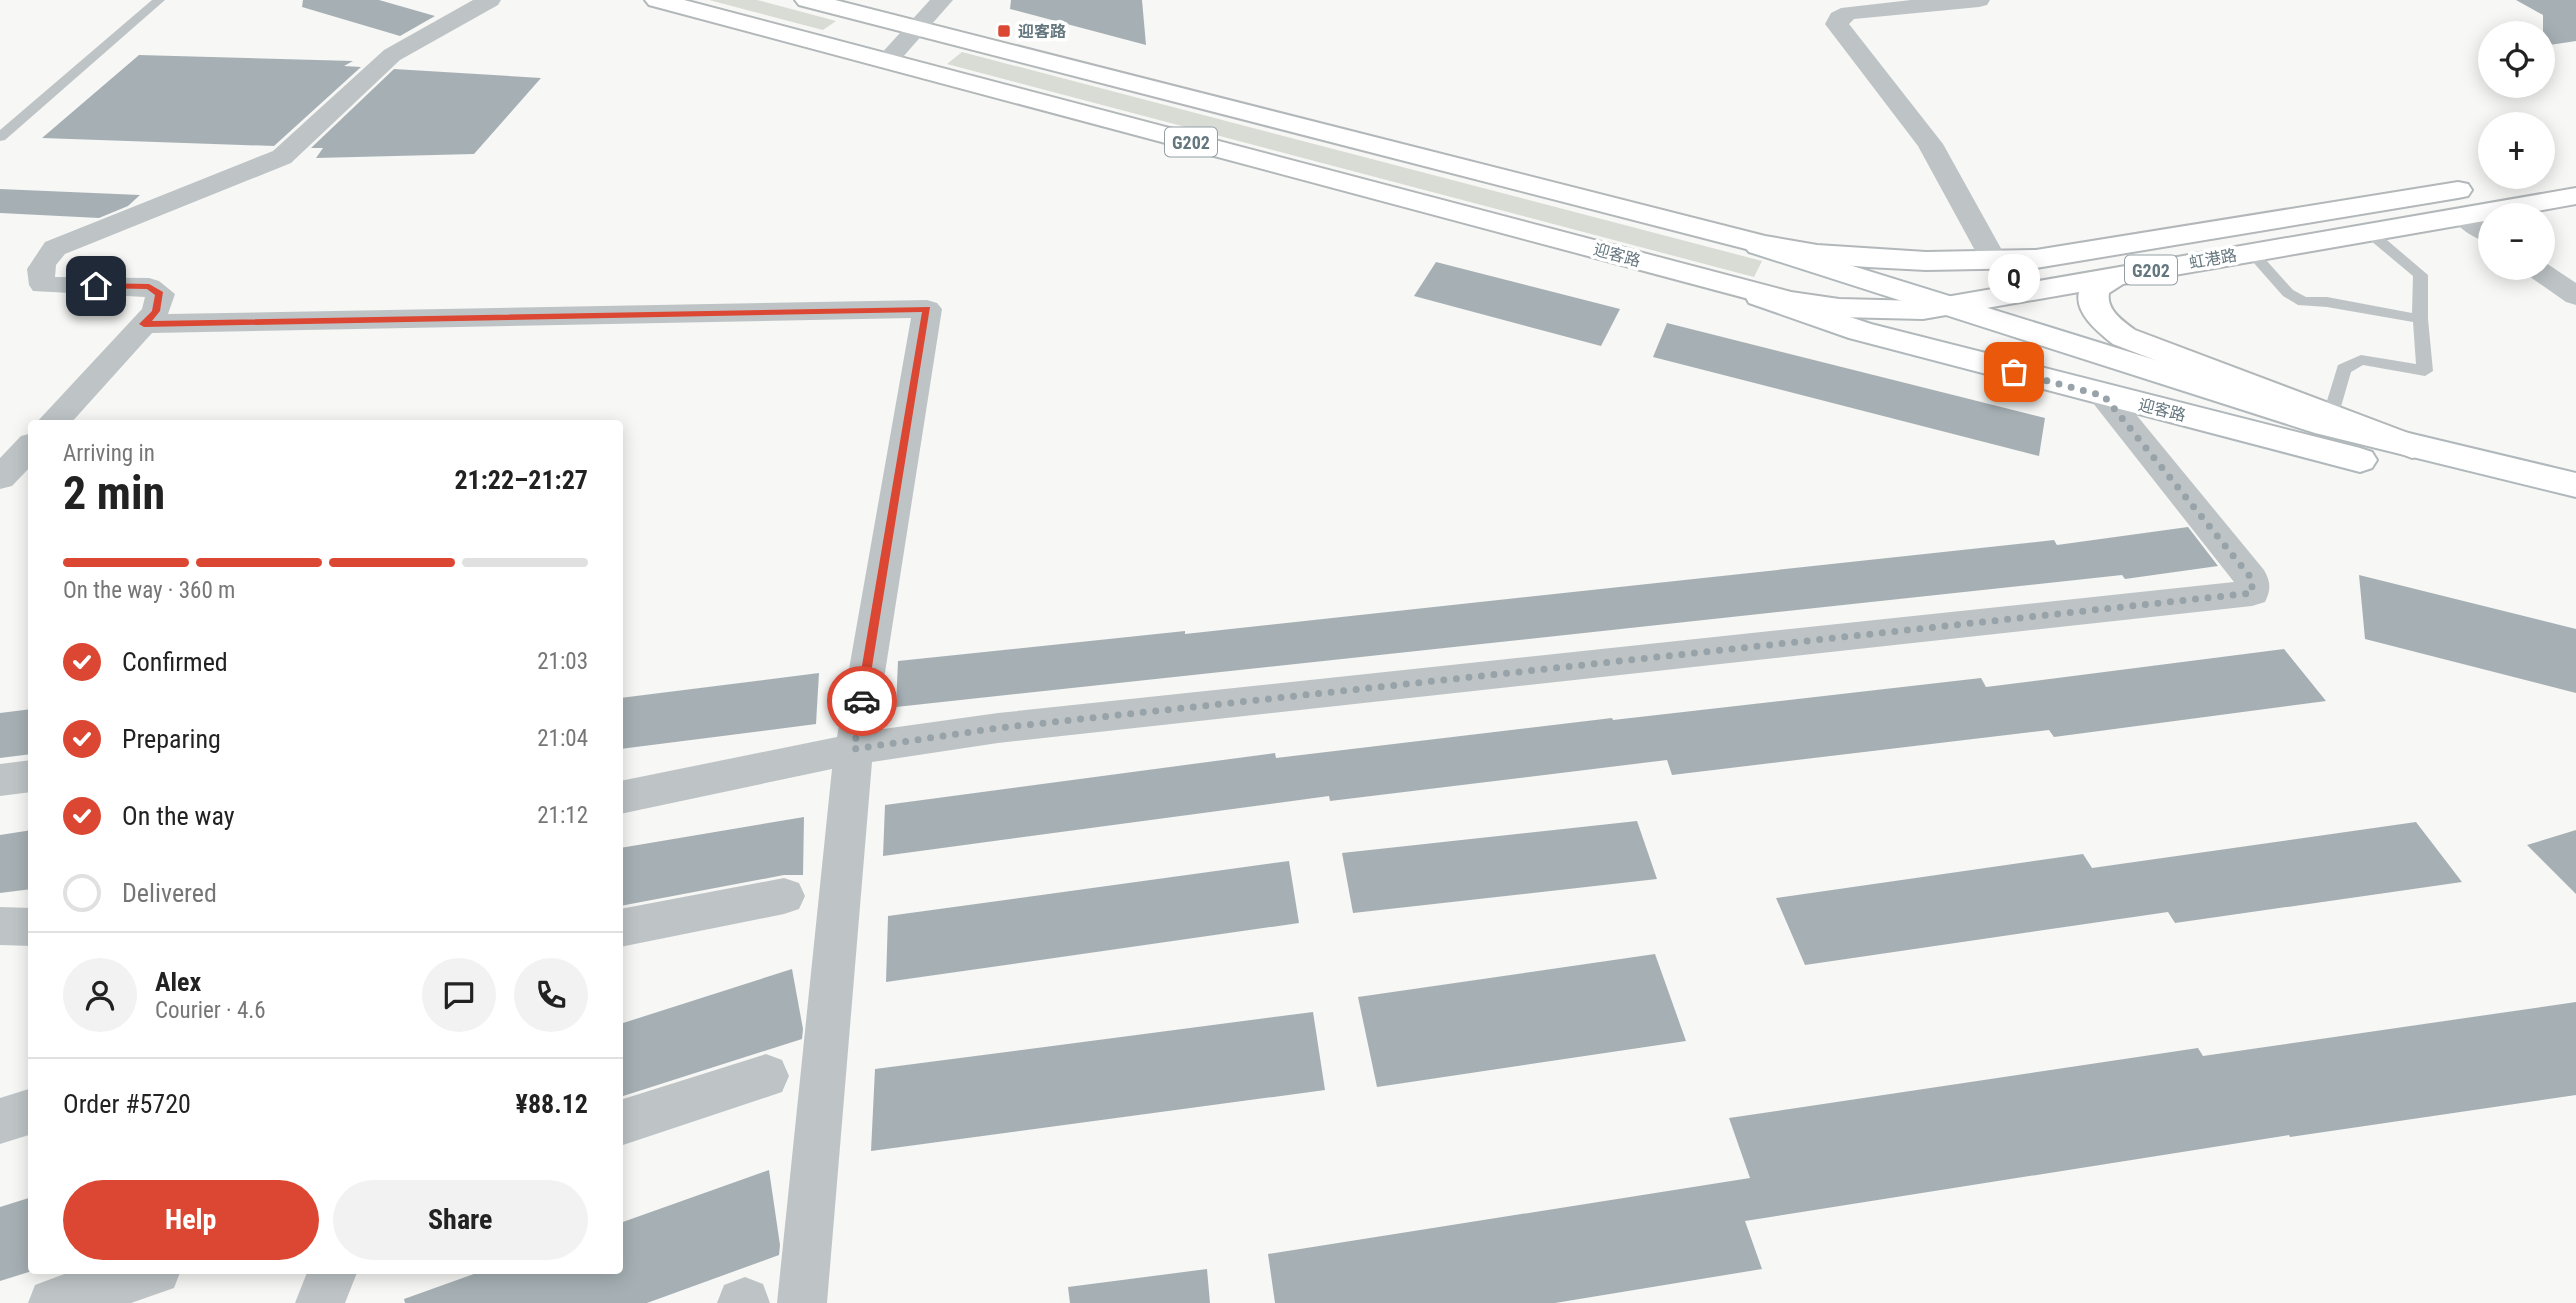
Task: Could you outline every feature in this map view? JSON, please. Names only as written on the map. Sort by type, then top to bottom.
[{"type":"main road","name":"迎客路","points":[[657,0],[1726,284],[1860,331],[2104,396],[2576,512]]},
{"type":"main road","name":"迎客路","points":[[807,0],[1725,235],[2248,401],[2412,447],[2576,485]]},
{"type":"main road","name":"虹港路","points":[[1726,284],[1790,301],[1839,308],[1923,310],[2463,216],[2572,179]]},
{"type":"main road","name":"虹港路","points":[[1725,235],[1817,254],[1926,261],[2063,257],[2478,187]]},
{"type":"main road","points":[[2114,276],[2099,282],[2093,290],[2093,301],[2098,314],[2124,337],[2412,447]]},
{"type":"street","points":[[55,420],[156,311],[160,294],[149,287],[43,285],[39,273],[41,263],[55,248],[282,157],[392,55],[490,0]]},
{"type":"street","points":[[887,61],[942,0]]},
{"type":"street","points":[[1979,0],[1849,13],[1839,18],[1837,23],[1930,144],[1994,261]]},
{"type":"street","points":[[2463,216],[2478,227]]},
{"type":"street","points":[[2553,280],[2576,296]]},
{"type":"street","points":[[144,324],[927,309],[854,749],[802,1303]]},
{"type":"street","points":[[623,796],[854,749],[1012,727],[2252,593],[2252,579],[2104,396]]},
{"type":"street","points":[[0,478],[28,448]]},
{"type":"street","points":[[0,780],[28,776]]},
{"type":"street","points":[[623,927],[784,896]]},
{"type":"street","points":[[0,926],[28,927]]},
{"type":"street","points":[[623,1122],[766,1076]]},
{"type":"street","points":[[0,1121],[28,1112]]},
{"type":"street","points":[[53,1303],[144,1274]]},
{"type":"street","points":[[320,1303],[331,1274]]},
{"type":"lane","points":[[0,136],[159,0]]},
{"type":"lane","points":[[2330,417],[2344,369],[2361,360],[2425,371],[2420,319],[2421,275],[2369,232]]},
{"type":"lane","points":[[2252,253],[2288,293],[2303,302],[2327,302],[2420,319]]},
{"type":"shaded area","points":[[709,0],[757,0],[836,21],[823,30]]},
{"type":"shaded area","points":[[962,52],[1762,261],[1754,277],[947,64]]},
{"type":"building","points":[[303,0],[379,0],[435,16],[400,36],[302,7]]},
{"type":"building","points":[[1011,0],[1142,0],[1146,45],[1010,9]]},
{"type":"building","points":[[2516,0],[2576,0],[2576,41],[2555,44],[2555,21],[2543,21],[2543,15]]},
{"type":"building","points":[[139,55],[353,61],[344,66],[361,67],[274,146],[42,138]]},
{"type":"building","points":[[394,69],[541,78],[474,154],[316,158],[323,148],[311,148]]},
{"type":"building","points":[[0,189],[140,195],[128,206],[99,218],[0,213]]},
{"type":"building","points":[[1436,262],[1620,309],[1601,346],[1414,296]]},
{"type":"building","points":[[1667,323],[2045,418],[2039,456],[1653,357]]},
{"type":"building","points":[[2188,527],[2218,566],[2125,579],[2122,575],[896,707],[898,661],[1185,631],[1185,634],[2054,540],[2057,545]]},
{"type":"building","points":[[2359,575],[2576,629],[2576,693],[2365,639]]},
{"type":"building","points":[[2284,649],[2326,701],[2054,737],[2049,730],[1672,775],[1667,760],[1330,801],[1329,796],[883,856],[885,805],[1275,753],[1276,758],[1981,678],[1986,687]]},
{"type":"building","points":[[819,673],[816,724],[623,749],[623,698]]},
{"type":"building","points":[[28,710],[28,754],[0,758],[0,713]]},
{"type":"building","points":[[804,817],[803,875],[784,875],[623,905],[623,847]]},
{"type":"building","points":[[1637,821],[1657,879],[1353,913],[1342,853]]},
{"type":"building","points":[[2416,822],[2462,882],[2175,923],[2168,912],[1805,965],[1776,898],[2083,854],[2092,868]]},
{"type":"building","points":[[2576,830],[2576,894],[2527,845]]},
{"type":"building","points":[[28,831],[28,890],[0,893],[0,835]]},
{"type":"building","points":[[1289,861],[1299,923],[886,982],[888,916]]},
{"type":"building","points":[[1655,954],[1686,1041],[1377,1087],[1358,997]]},
{"type":"building","points":[[792,969],[803,1029],[802,1039],[623,1096],[623,1023]]},
{"type":"building","points":[[2576,1002],[2576,1095],[2290,1137],[2289,1135],[1745,1221],[1762,1269],[1555,1303],[1275,1303],[1268,1254],[1750,1178],[1729,1118],[2198,1048],[2203,1056]]},
{"type":"building","points":[[1313,1012],[1325,1090],[871,1151],[875,1069]]},
{"type":"building","points":[[769,1170],[780,1245],[779,1255],[647,1303],[405,1303],[404,1299],[474,1274],[623,1274],[623,1222]]},
{"type":"building","points":[[28,1198],[28,1272],[0,1281],[0,1207]]},
{"type":"building","points":[[1207,1269],[1210,1303],[1070,1303],[1068,1287]]},
{"type":"way so far","points":[[862,701],[854,749],[998,728],[2252,593],[2252,579],[2104,396],[2014,372]]},
{"type":"place","name":"迎客路","points":[[1004,31]]},
{"type":"place","name":"Q","points":[[2014,372]]},
{"type":"route","points":[[96,286],[149,287],[160,294],[156,311],[144,324],[927,309],[862,701]]}]
